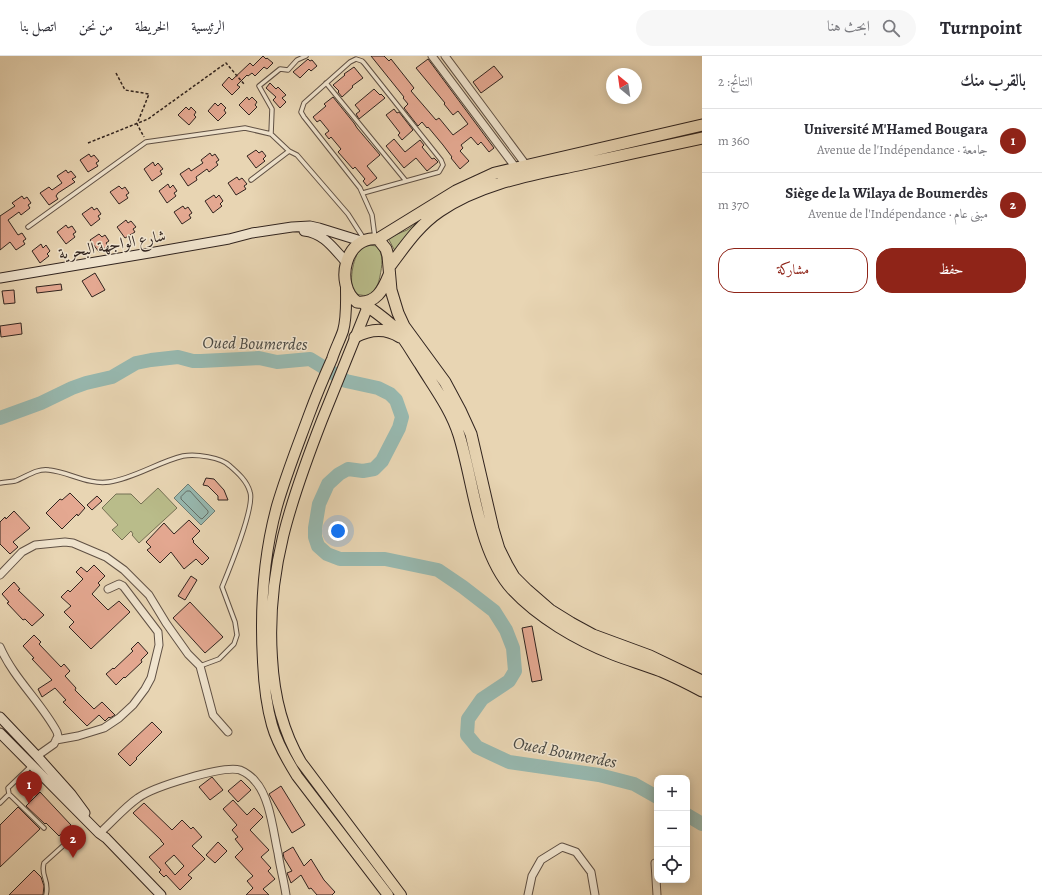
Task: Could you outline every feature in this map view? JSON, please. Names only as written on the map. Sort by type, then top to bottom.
[{"type":"highway","points":[[702,125],[495,173],[456,190],[353,250],[347,263],[345,280],[346,288],[351,297],[357,302],[367,304],[389,322],[404,339],[444,402],[459,435],[487,545],[501,574],[511,587],[524,601],[555,625],[612,654],[661,671],[702,691]]},
{"type":"highway","points":[[367,304],[383,289],[389,270],[416,231],[428,220],[446,208],[474,193],[519,178],[702,138]]},
{"type":"highway","points":[[370,240],[386,249],[394,301],[404,326],[445,382],[471,434],[493,530],[499,549],[514,577],[550,610],[571,623],[593,635],[650,656],[702,681]]},
{"type":"highway","points":[[355,337],[365,332],[385,330],[404,339]]},
{"type":"main road","name":"شارع الواجهة البحرية","points":[[2,276],[229,239],[252,233],[292,227],[310,226],[370,240]]},
{"type":"main road","name":"شارع الواجهة البحرية","points":[[229,239],[239,240],[294,231],[311,232],[325,239],[347,263]]},
{"type":"main road","points":[[346,288],[345,323],[292,459],[277,508],[264,574],[261,613],[262,652],[268,709],[278,741],[297,776],[388,895]]},
{"type":"main road","points":[[367,304],[297,486],[280,546],[273,587],[271,644],[273,674],[280,716],[292,747],[305,768],[401,895]]},
{"type":"main road","points":[[0,717],[71,794],[104,835],[161,895]]},
{"type":"main road","points":[[0,733],[99,833],[104,835]]},
{"type":"street","points":[[432,56],[521,167]]},
{"type":"street","points":[[445,56],[521,167]]},
{"type":"street","points":[[0,575],[22,552],[35,545],[65,542],[73,543],[106,558],[124,570],[149,594],[170,629],[188,654],[200,666],[213,715],[228,732]]},
{"type":"street","points":[[56,740],[78,736],[104,728],[119,718],[133,705],[151,678],[159,645],[158,632],[122,586],[118,584],[108,589]]},
{"type":"street","points":[[0,647],[4,656],[55,729],[58,736],[50,747],[37,756]]},
{"type":"street","points":[[104,835],[138,798],[151,790],[176,781],[224,770],[240,770],[254,779],[260,786],[270,814],[286,895]]},
{"type":"street","points":[[528,895],[532,876],[541,860],[562,847],[576,852],[591,872],[595,895]]},
{"type":"street","points":[[656,883],[657,895]]},
{"type":"lane","points":[[271,134],[272,110],[259,86],[280,69],[288,70],[297,60],[306,56]]},
{"type":"lane","points":[[363,193],[439,172],[442,168],[442,162],[364,63],[359,59],[352,60],[304,104],[302,115],[363,193],[372,215],[370,240]]},
{"type":"lane","points":[[326,83],[406,181]]},
{"type":"lane","points":[[28,227],[146,142],[245,128],[271,134],[289,151],[297,155],[370,240]]},
{"type":"lane","points":[[251,180],[289,151]]},
{"type":"lane","points":[[0,483],[15,481],[31,473],[48,469],[88,481],[108,482],[184,456],[203,456],[226,462],[242,476],[250,492],[250,506],[237,549],[222,587],[235,622],[237,635],[234,644],[219,659],[200,666]]},
{"type":"lane","points":[[32,766],[8,788],[9,794],[44,828]]},
{"type":"lane","points":[[0,803],[9,794]]},
{"type":"lane","points":[[46,895],[48,887],[42,869],[44,863],[75,834]]},
{"type":"path","points":[[88,143],[148,119],[226,64],[244,84]]},
{"type":"path","points":[[116,73],[126,90],[149,94],[137,124],[146,142]]},
{"type":"green space","points":[[418,222],[395,251],[388,238],[407,230]]},
{"type":"green space","points":[[368,245],[377,246],[381,253],[382,261],[380,276],[378,284],[372,293],[369,295],[360,295],[354,291],[352,287],[354,261],[359,250]]},
{"type":"green space","points":[[158,488],[177,508],[139,543],[132,535],[133,534],[131,531],[122,540],[112,530],[118,525],[102,508],[116,494],[131,494],[141,504]]},
{"type":"water","points":[[188,484],[215,511],[201,525],[174,498]]},
{"type":"building","points":[[263,56],[273,63],[267,69],[264,67],[255,76],[252,73],[248,76],[247,75],[237,85],[240,87],[232,95],[222,85],[229,77],[232,80],[250,63],[253,66]]},
{"type":"building","points":[[371,56],[384,56],[389,61],[391,59],[414,88],[411,91],[436,120],[439,118],[453,135],[468,124],[458,111],[453,115],[416,68],[428,59],[494,148],[489,152],[481,142],[478,145],[471,137],[461,145],[463,148],[460,151],[469,161],[460,169],[428,127],[427,128],[422,122],[418,126],[404,108],[408,104],[403,98],[404,97]]},
{"type":"building","points":[[308,59],[310,61],[312,60],[317,66],[311,71],[309,69],[300,78],[293,72]]},
{"type":"building","points":[[494,66],[503,77],[481,93],[473,82]]},
{"type":"building","points":[[354,67],[363,78],[352,86],[353,87],[342,97],[333,85]]},
{"type":"building","points":[[270,83],[276,89],[278,87],[286,95],[282,98],[286,102],[280,108],[273,100],[276,97],[266,88]]},
{"type":"building","points":[[374,89],[385,98],[359,119],[356,114],[360,111],[355,105]]},
{"type":"building","points":[[247,97],[249,100],[252,97],[257,102],[255,105],[257,107],[249,115],[239,105]]},
{"type":"building","points":[[333,97],[380,155],[367,166],[377,178],[367,186],[363,181],[365,179],[355,167],[353,169],[338,152],[341,149],[331,137],[329,139],[325,134],[329,131],[320,120],[317,122],[313,117],[326,106],[324,104]]},
{"type":"building","points":[[215,103],[218,106],[221,103],[226,108],[224,110],[226,113],[218,121],[208,111]]},
{"type":"building","points":[[186,107],[189,110],[191,107],[196,112],[194,115],[196,117],[189,125],[178,115]]},
{"type":"building","points":[[394,109],[397,113],[399,112],[413,130],[402,140],[398,135],[400,133],[386,115]]},
{"type":"building","points":[[394,139],[405,152],[420,140],[424,145],[422,147],[432,159],[434,158],[438,162],[427,171],[416,158],[404,168],[386,146]]},
{"type":"building","points":[[256,150],[259,153],[262,151],[266,156],[263,159],[265,161],[256,168],[247,156]]},
{"type":"building","points":[[210,153],[212,156],[215,154],[219,160],[216,162],[218,165],[209,172],[207,169],[196,177],[197,180],[188,186],[180,174],[189,168],[191,171],[203,163],[201,160]]},
{"type":"building","points":[[89,154],[91,157],[94,155],[99,161],[96,163],[98,166],[88,172],[80,160]]},
{"type":"building","points":[[153,162],[155,166],[158,163],[163,169],[160,171],[162,174],[152,181],[144,169]]},
{"type":"building","points":[[66,170],[68,173],[71,171],[76,177],[72,179],[75,182],[58,193],[56,196],[58,199],[49,205],[40,193],[49,187],[52,190],[62,183],[57,176]]},
{"type":"building","points":[[237,177],[239,180],[242,178],[247,184],[244,186],[246,189],[236,195],[228,183]]},
{"type":"building","points":[[168,184],[170,188],[173,185],[177,191],[174,193],[176,196],[167,203],[159,191]]},
{"type":"building","points":[[119,186],[122,189],[125,187],[129,193],[126,195],[128,198],[119,204],[110,192]]},
{"type":"building","points":[[214,195],[216,198],[219,195],[223,201],[220,204],[222,206],[213,213],[205,201]]},
{"type":"building","points":[[22,196],[24,199],[27,197],[31,203],[28,205],[30,208],[21,215],[19,212],[8,220],[18,235],[22,233],[26,239],[23,241],[25,244],[16,250],[10,242],[0,250],[0,216],[15,206],[12,203]]},
{"type":"building","points":[[183,206],[185,209],[188,207],[192,213],[189,215],[191,218],[182,224],[174,212]]},
{"type":"building","points":[[92,207],[94,210],[97,208],[101,214],[98,216],[100,219],[91,226],[82,214]]},
{"type":"building","points":[[126,220],[128,223],[131,221],[136,227],[133,229],[135,232],[125,238],[117,227]]},
{"type":"building","points":[[66,225],[68,228],[72,226],[76,232],[73,234],[75,237],[66,244],[57,232]]},
{"type":"building","points":[[99,234],[102,237],[105,235],[109,241],[106,243],[108,246],[99,252],[90,240]]},
{"type":"building","points":[[41,244],[43,248],[46,245],[50,251],[47,254],[49,256],[40,263],[32,251]]},
{"type":"building","points":[[95,273],[105,290],[92,297],[82,281]]},
{"type":"building","points":[[61,284],[62,290],[37,293],[36,287]]},
{"type":"building","points":[[14,290],[15,303],[4,304],[2,291]]},
{"type":"building","points":[[21,323],[22,334],[1,337],[0,326]]},
{"type":"building","points":[[206,478],[214,479],[224,490],[228,500],[218,500],[218,496],[208,486],[203,485]]},
{"type":"building","points":[[70,493],[85,508],[62,529],[46,513],[60,499],[62,500]]},
{"type":"building","points":[[97,496],[102,501],[92,510],[87,505]]},
{"type":"building","points":[[14,511],[30,528],[13,542],[18,547],[10,554],[0,544],[0,522],[5,517],[6,519]]},
{"type":"building","points":[[189,520],[200,531],[192,539],[194,541],[193,542],[209,558],[202,565],[196,559],[184,569],[171,552],[160,563],[147,550],[151,547],[146,542],[164,523],[174,534]]},
{"type":"building","points":[[94,565],[105,576],[98,583],[100,585],[92,594],[108,610],[119,601],[130,612],[91,649],[69,627],[74,622],[64,612],[71,606],[61,597],[68,590],[70,592],[83,579],[76,572],[81,567],[87,572]]},
{"type":"building","points":[[191,576],[197,580],[185,600],[178,596]]},
{"type":"building","points":[[14,582],[20,589],[18,590],[44,615],[32,626],[25,619],[23,620],[7,603],[9,602],[2,594]]},
{"type":"building","points":[[190,602],[223,637],[205,653],[173,618]]},
{"type":"building","points":[[532,626],[542,680],[532,682],[522,628]]},
{"type":"building","points":[[34,635],[41,642],[39,644],[61,667],[64,664],[70,671],[65,676],[76,688],[75,690],[94,709],[102,702],[115,715],[110,718],[109,717],[105,721],[99,715],[87,726],[63,702],[66,700],[55,688],[42,697],[38,689],[52,680],[32,659],[34,658],[23,646]]},
{"type":"building","points":[[138,642],[148,653],[141,660],[142,662],[116,685],[106,674],[113,668],[114,669],[133,651],[131,649]]},
{"type":"building","points":[[152,722],[162,732],[130,766],[118,754]]},
{"type":"building","points":[[212,777],[223,790],[210,800],[199,787]]},
{"type":"building","points":[[241,780],[251,790],[238,802],[228,791]]},
{"type":"building","points":[[281,786],[305,825],[292,833],[269,794]]},
{"type":"building","points":[[40,792],[71,825],[59,836],[26,806]]},
{"type":"building","points":[[233,800],[247,815],[254,808],[263,817],[250,830],[269,850],[261,857],[271,868],[268,871],[275,879],[263,889],[269,895],[246,895],[253,888],[247,881],[253,876],[235,857],[243,849],[235,839],[238,837],[232,830],[237,825],[223,809]]},
{"type":"building","points":[[144,803],[172,830],[182,820],[191,829],[193,827],[202,837],[192,846],[205,859],[188,875],[192,878],[180,890],[166,875],[164,877],[159,872],[161,870],[149,857],[164,844],[133,813]],"holes":[[[174,855],[184,866],[175,875],[165,863]]]},
{"type":"building","points":[[18,807],[40,829],[0,867],[0,825]]},
{"type":"building","points":[[218,842],[227,851],[215,863],[206,855]]},
{"type":"building","points":[[293,847],[304,866],[311,859],[324,880],[335,892],[332,895],[317,895],[311,888],[309,889],[301,875],[291,883],[287,873],[292,871],[284,858],[283,853]]},
{"type":"building","points":[[34,870],[41,877],[44,886],[43,895],[9,895]]},
{"type":"waterway","name":"Oued Boumerdes","points":[[0,418],[41,403],[72,388],[112,377],[136,363],[178,357],[193,361],[259,358],[277,362],[310,359],[346,381],[378,388],[390,394],[396,400],[402,417],[399,428],[382,461],[374,469],[363,471],[348,469],[339,474],[328,484],[319,504],[315,528],[315,537],[318,546],[327,554],[340,559],[385,559],[438,570],[494,611],[506,630],[513,648],[515,671],[509,681],[482,699],[468,719],[467,735],[477,747],[509,762],[599,775],[634,784],[654,795]]},
{"type":"waterway","name":"Oued Boumerdes","points":[[690,817],[702,824]]},
{"type":"place","name":"Université M'Hamed Bougara","points":[[29,804]]},
{"type":"place","name":"Siège de la Wilaya de Boumerdès","points":[[73,858]]}]
